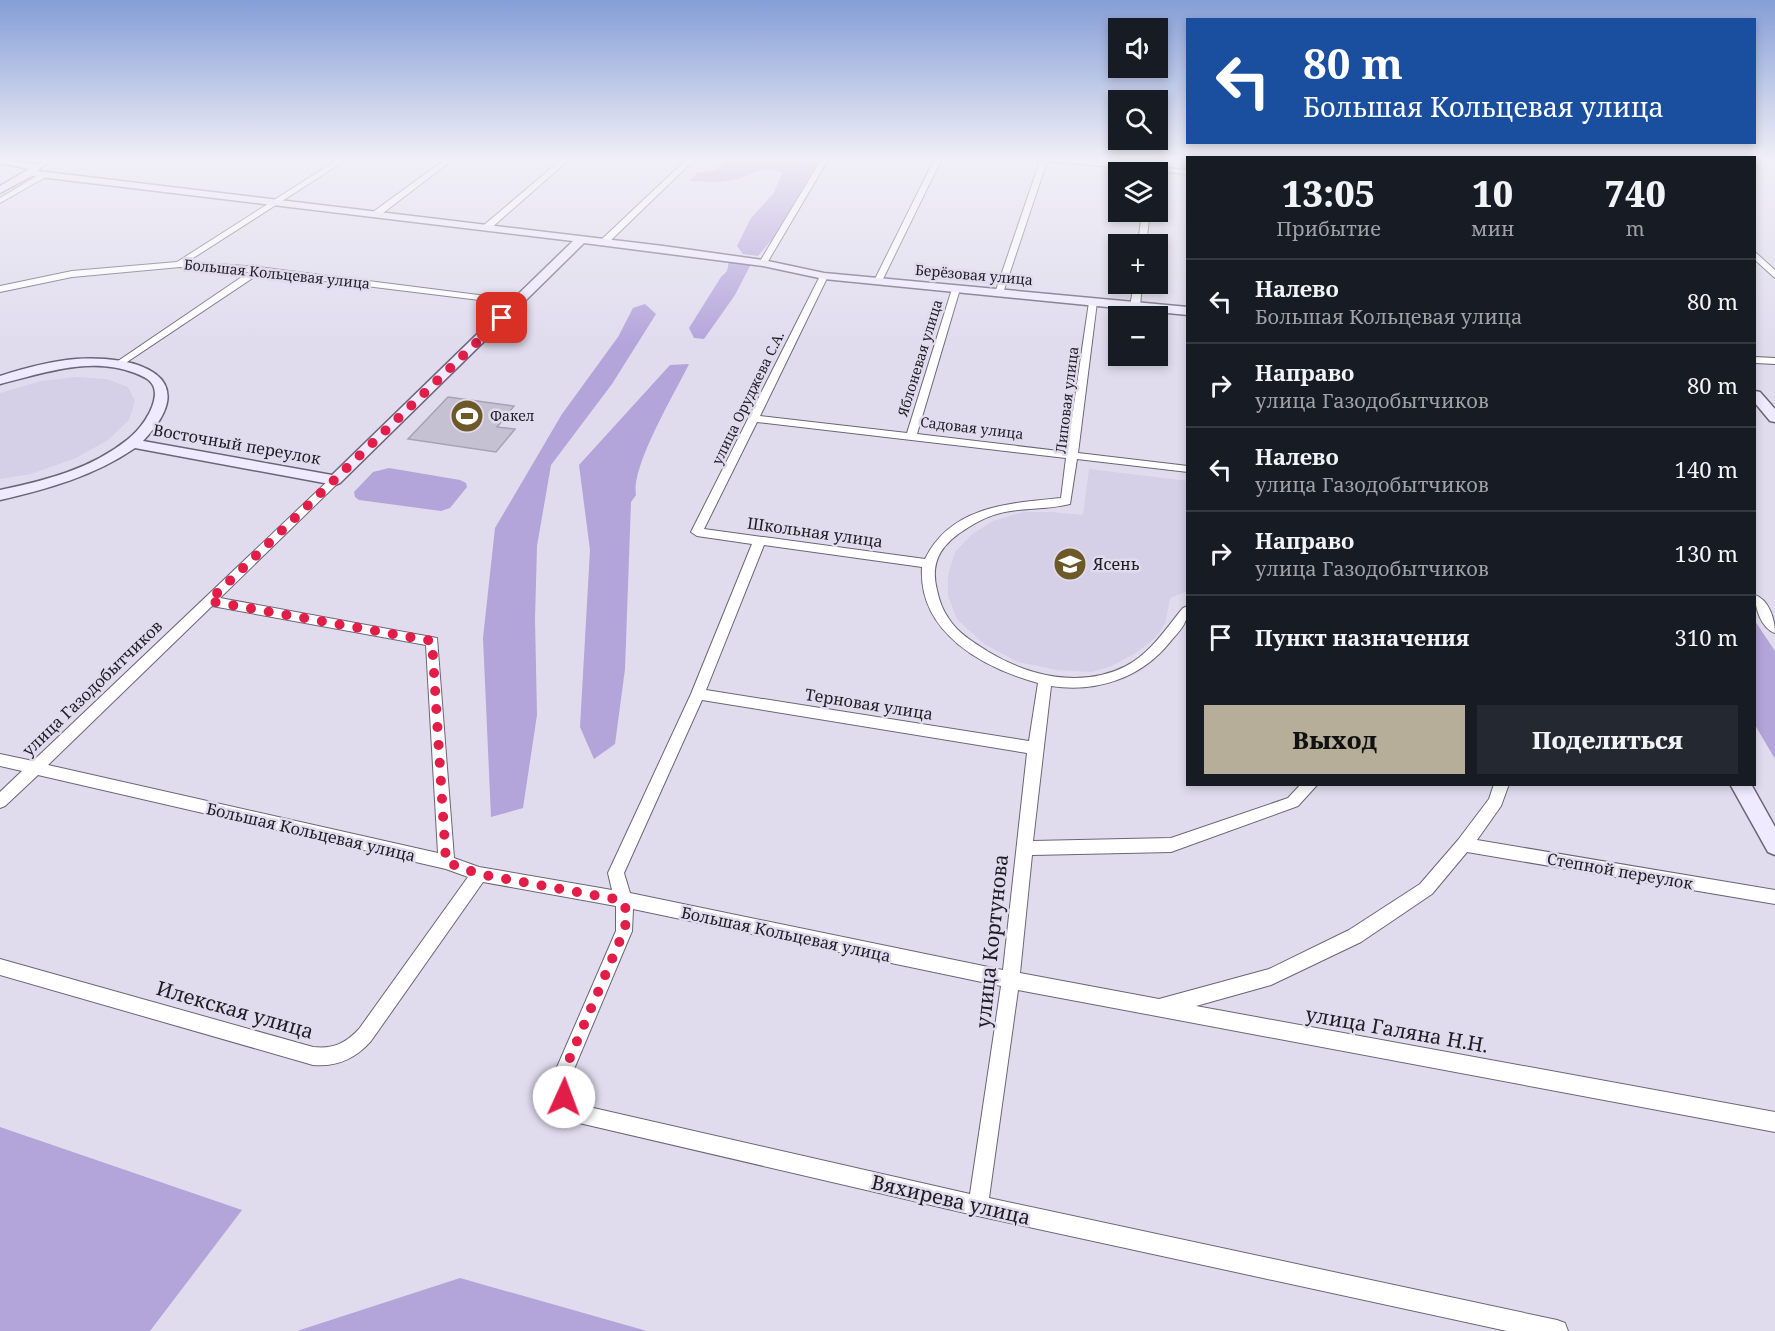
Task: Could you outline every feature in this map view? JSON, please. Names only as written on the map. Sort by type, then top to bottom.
[{"type":"street","points":[[180,264],[249,220]]},
{"type":"street","name":"Берёзовая улица","points":[[428,220],[760,262],[824,276],[1135,306]]},
{"type":"street","points":[[487,227],[495,220]]},
{"type":"street","points":[[605,241],[627,220]]},
{"type":"street","points":[[760,262],[787,220]]},
{"type":"street","points":[[878,281],[908,220]]},
{"type":"street","points":[[999,293],[1021,220]]},
{"type":"street","name":"улица Газодобытчиков","points":[[0,802],[582,239]]},
{"type":"street","points":[[1756,256],[1775,275]]},
{"type":"street","name":"Большая Кольцевая улица","points":[[0,289],[72,274],[180,264],[258,270],[518,303]]},
{"type":"street","points":[[121,363],[258,270]]},
{"type":"street","name":"улица Оруджева С.А.","points":[[697,532],[824,276]]},
{"type":"street","name":"Яблоневая улица","points":[[910,436],[956,289]]},
{"type":"street","points":[[1135,306],[1137,294]]},
{"type":"street","name":"Липовая улица","points":[[928,564],[942,544],[974,518],[996,509],[1023,504],[1066,501],[1093,302]]},
{"type":"street","name":"Берёзовая улица","points":[[1168,309],[1186,311]]},
{"type":"street","points":[[1756,360],[1775,361]]},
{"type":"street","points":[[0,381],[19,374],[67,364],[121,363],[153,375],[160,386],[162,395],[156,415],[132,443],[75,473],[32,488],[0,495]]},
{"type":"street","points":[[1756,396],[1775,418]]},
{"type":"street","name":"Садовая улица","points":[[752,418],[1186,469]]},
{"type":"street","name":"Восточный переулок","points":[[132,443],[335,480]]},
{"type":"street","name":"Школьная улица","points":[[697,532],[928,564]]},
{"type":"street","points":[[621,900],[616,873],[698,694],[759,542]]},
{"type":"street","points":[[928,564],[932,596],[945,624],[970,647],[1004,666],[1045,680],[1081,684],[1110,677],[1134,667],[1154,653],[1186,613]]},
{"type":"street","points":[[1756,600],[1773,624]]},
{"type":"street","points":[[209,601],[432,641],[446,862]]},
{"type":"street","name":"улица Кортунова","points":[[978,1206],[1011,980],[1035,748],[1045,680]]},
{"type":"street","name":"Терновая улица","points":[[698,694],[1035,748]]},
{"type":"street","name":"Большая Кольцевая улица","points":[[0,760],[446,862],[479,874],[621,900],[1011,980]]},
{"type":"street","points":[[1024,848],[1171,845],[1293,802],[1309,786]]},
{"type":"street","points":[[1155,1008],[1271,977],[1355,936],[1426,889],[1464,845],[1496,802],[1501,786]]},
{"type":"street","points":[[1741,786],[1775,846]]},
{"type":"street","name":"Степной переулок","points":[[1464,845],[1775,897]]},
{"type":"street","name":"Илекская улица","points":[[0,967],[313,1056],[328,1058],[342,1055],[355,1047],[365,1035],[479,874]]},
{"type":"street","name":"Вяхирева улица","points":[[621,900],[628,913],[624,931],[560,1081],[568,1112],[978,1206],[1557,1331]]},
{"type":"street","name":"улица Галяна Н.Н.","points":[[1011,980],[1775,1122]]},
{"type":"shaded area","points":[[750,220],[784,220],[758,256],[743,254],[737,246]]},
{"type":"shaded area","points":[[729,261],[751,264],[735,295],[704,339],[694,338],[689,328],[727,271]]},
{"type":"shaded area","points":[[645,304],[656,314],[612,384],[551,465],[537,546],[535,619],[537,715],[523,808],[491,817],[483,638],[495,528],[562,414],[618,337],[633,308]]},
{"type":"shaded area","points":[[689,364],[647,448],[636,482],[636,495],[631,502],[625,669],[615,744],[594,759],[580,727],[590,550],[579,465],[670,365]]},
{"type":"shaded area","points":[[77,377],[107,379],[128,387],[135,401],[129,420],[108,440],[76,458],[31,474],[0,479],[0,393],[41,381]]},
{"type":"shaded area","points":[[389,468],[460,480],[466,483],[467,487],[450,508],[441,511],[359,500],[355,497],[354,492],[373,472]]},
{"type":"shaded area","name":"Ясень","points":[[1089,469],[1186,481],[1186,592],[1170,598],[1165,624],[1156,637],[1139,651],[1112,666],[1091,672],[1057,670],[1018,662],[984,644],[957,619],[948,596],[948,575],[955,552],[971,535],[993,521],[1023,512],[1083,515]]},
{"type":"shaded area","points":[[1756,622],[1775,651],[1775,759],[1756,727]]},
{"type":"shaded area","points":[[0,1127],[242,1210],[150,1331],[0,1331]]},
{"type":"shaded area","points":[[460,1278],[647,1331],[297,1331]]},
{"type":"building","name":"Факел","points":[[448,397],[514,406],[497,427],[515,429],[496,452],[408,439]]},
{"type":"place","name":"Факел","points":[[467,416]]},
{"type":"place","name":"Ясень","points":[[1070,564]]},
{"type":"route","points":[[502,318],[209,601],[432,641],[446,862],[479,874],[621,900],[628,913],[624,931],[560,1081],[564,1097]]}]
